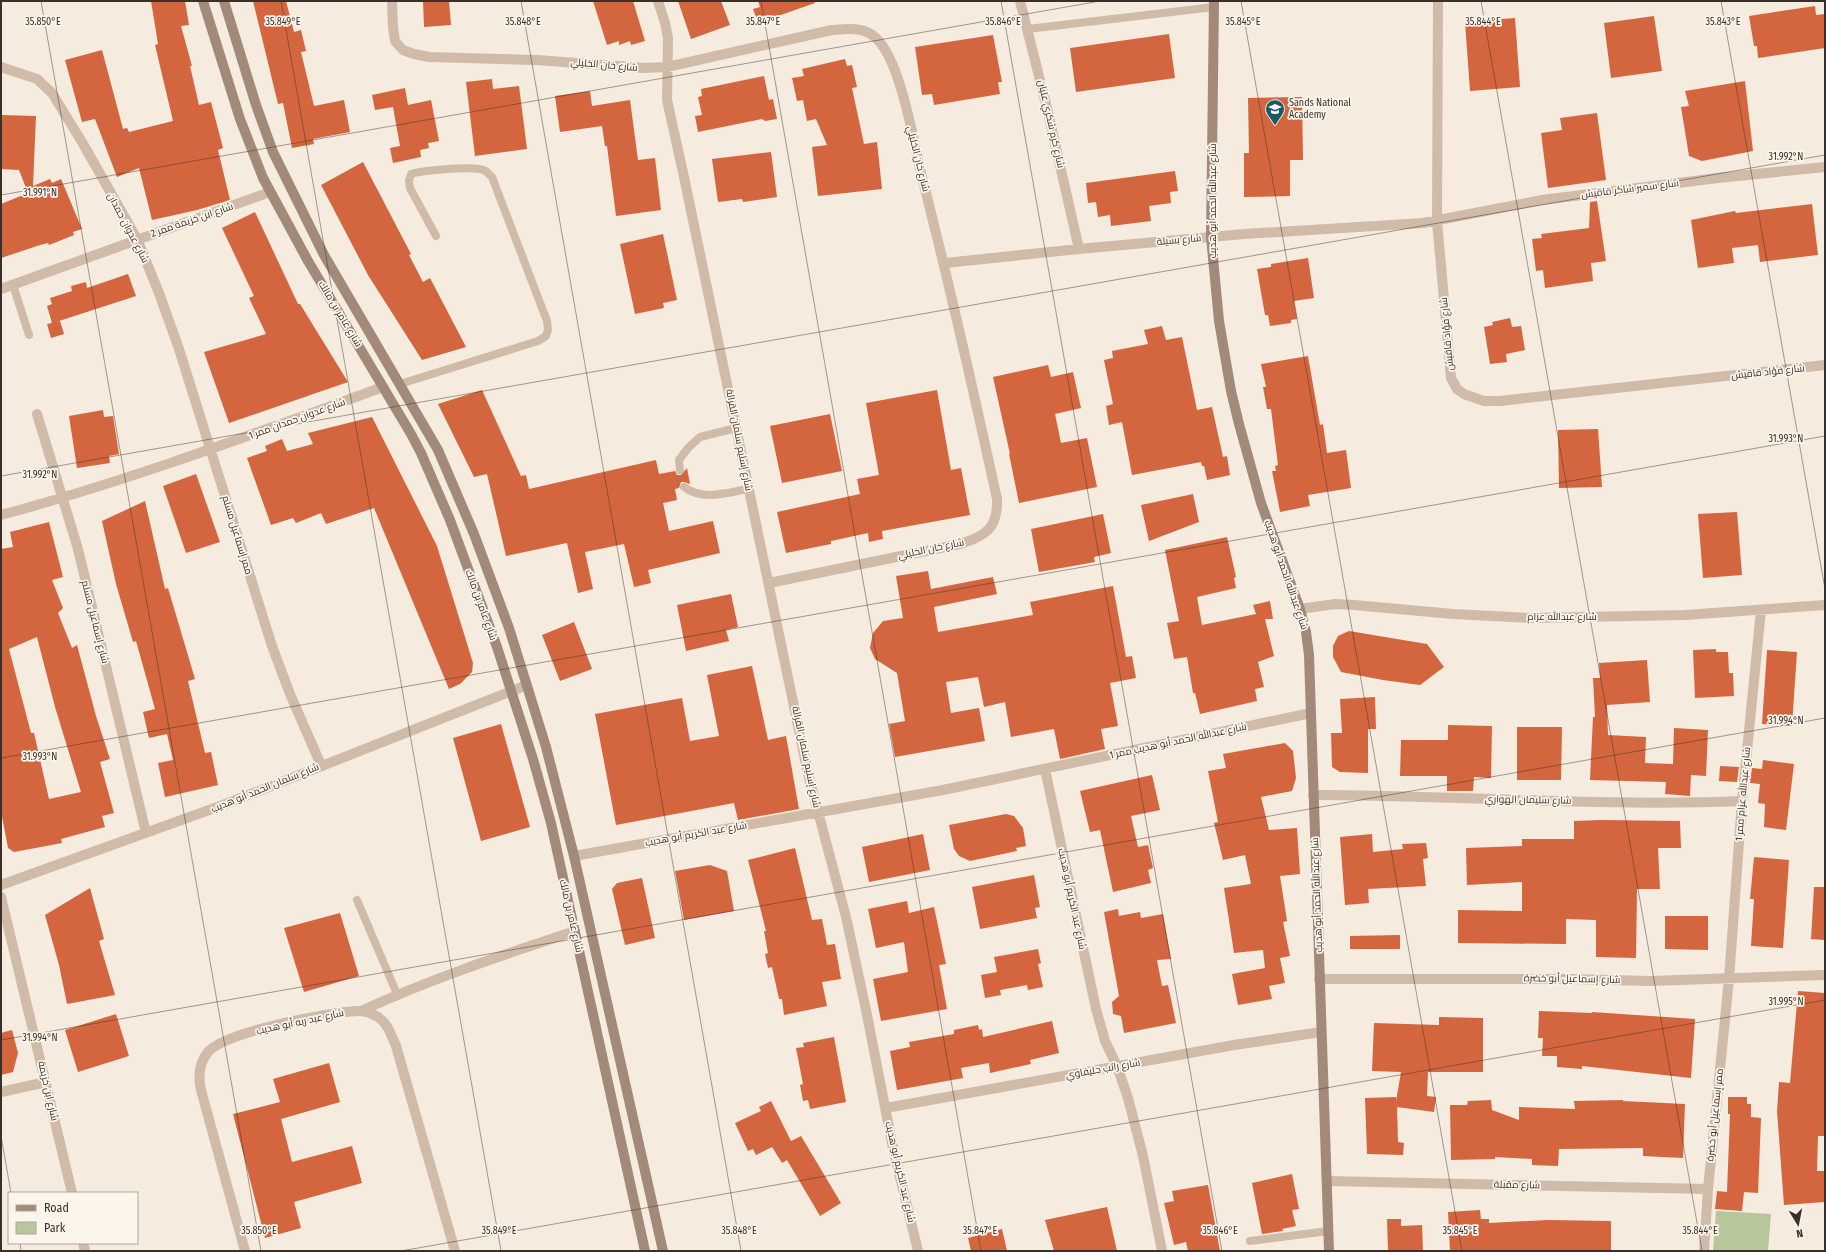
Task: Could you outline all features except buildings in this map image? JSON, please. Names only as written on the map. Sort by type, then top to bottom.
[{"type":"street","name":"شارع عامر بن مالك","points":[[203,1],[240,118],[270,192],[308,261],[421,453],[450,520],[497,647],[533,759],[551,823],[645,1251]]},
{"type":"street","name":"شارع عامر بن مالك","points":[[224,1],[256,105],[273,152],[324,255],[438,450],[459,498],[509,628],[546,747],[574,856],[663,1251]]},
{"type":"street","name":"شارع خان الخليلي","points":[[392,1],[392,26],[395,41],[403,50],[429,57],[552,61],[644,68],[667,67],[832,30],[851,29],[867,31],[877,39],[894,68],[904,99],[945,263],[997,499],[995,521],[988,531],[976,539],[960,544],[769,584]]},
{"type":"street","name":"شارع إسليم سلمان القرالة","points":[[658,1],[668,38],[666,90],[668,107],[808,774],[818,813]]},
{"type":"street","name":"شارع كرم شكري عليان","points":[[1020,1],[1063,175],[1079,249]]},
{"type":"street","name":"شارع فؤاد قاقيش","points":[[1438,1],[1437,221],[1451,378],[1457,389],[1474,398],[1500,401],[1825,365]]},
{"type":"street","name":"شارع عبدالله الحمد أبو هديب","points":[[1214,4],[1211,237],[1219,321],[1238,424],[1261,503],[1300,609],[1306,632],[1309,655],[1329,1251]]},
{"type":"street","name":"شارع عدوان حمدان","points":[[1,67],[20,72],[37,79],[52,93],[82,142],[137,239],[159,292],[179,349],[211,450]]},
{"type":"street","name":"شارع سمير شاكر قاقيش","points":[[1437,221],[1542,200],[1718,178],[1825,167]]},
{"type":"street","name":"شارع ابن خزيمة ممر 2","points":[[1,289],[270,192]]},
{"type":"street","name":"شارع بسيلة","points":[[945,263],[1211,237],[1314,229],[1406,225],[1437,221]]},
{"type":"street","name":"شارع عدوان حمدان ممر 1","points":[[211,450],[383,387]]},
{"type":"street","name":"شارع إسماعيل مسلم","points":[[37,414],[78,549],[146,833]]},
{"type":"street","points":[[1,515],[63,498],[211,450]]},
{"type":"street","name":"ممر إسماعيل مسلم","points":[[211,450],[272,646],[290,694],[321,765]]},
{"type":"street","name":"شارع عبدالله عزام","points":[[1300,609],[1335,604],[1453,614],[1531,618],[1686,615],[1825,605]]},
{"type":"street","name":"شارع عبدالله عزام ممر 1","points":[[1729,979],[1742,801],[1761,610]]},
{"type":"street","name":"شارع سلمان الحمد أبو هديب","points":[[1,885],[223,806],[321,765],[510,690],[527,685]]},
{"type":"street","name":"شارع عبدالله الحمد أبو هديب ممر 1","points":[[1044,769],[1311,713]]},
{"type":"street","name":"شارع عبد الكريم أبو هديب","points":[[574,856],[818,813],[1044,769],[1096,1009],[1105,1040],[1117,1066],[1128,1098],[1144,1156],[1162,1251]]},
{"type":"street","name":"شارع سليمان الهواري","points":[[1313,795],[1690,803],[1742,801]]},
{"type":"street","name":"شارع عبد الكريم أبو هديب","points":[[818,813],[846,917],[893,1148],[918,1251]]},
{"type":"street","name":"شارع ابن خزيمة","points":[[1,897],[72,1192]]},
{"type":"street","points":[[362,1011],[396,994],[575,931]]},
{"type":"street","name":"شارع إسماعيل أبو خضرة","points":[[1319,979],[1558,979],[1650,981],[1825,976]]},
{"type":"street","name":"ممر إسماعيل أبو خضرة","points":[[1704,1251],[1708,1189],[1729,979]]},
{"type":"street","name":"شارع عبد ربه أبو هديب","points":[[245,1251],[201,1090],[199,1071],[202,1063],[208,1052],[220,1043],[237,1036],[290,1022],[338,1012],[362,1011],[376,1015],[388,1026],[396,1046],[455,1251]]},
{"type":"street","name":"شارع راتب حليفاوي","points":[[886,1108],[1117,1066],[1321,1032]]},
{"type":"street","points":[[1,1092],[46,1082]]},
{"type":"street","name":"شارع مقبلة","points":[[1327,1181],[1708,1189]]},
{"type":"lane","points":[[1028,29],[1214,4]]},
{"type":"lane","points":[[400,384],[538,342],[546,336],[548,330],[547,321],[492,177],[486,171],[480,169],[418,171],[411,174],[409,181],[410,188],[436,236]]},
{"type":"lane","points":[[13,285],[29,335]]},
{"type":"lane","points":[[680,470],[678,460],[700,437],[736,428]]},
{"type":"lane","points":[[684,487],[693,494],[709,495],[748,489]]},
{"type":"lane","points":[[357,900],[396,994]]},
{"type":"lane","points":[[1250,1241],[1328,1231]]},
{"type":"green space","points":[[1716,1211],[1771,1214],[1768,1251],[1713,1251]]},
{"type":"place","name":"Sands National Academy","points":[[1275,126]]}]
